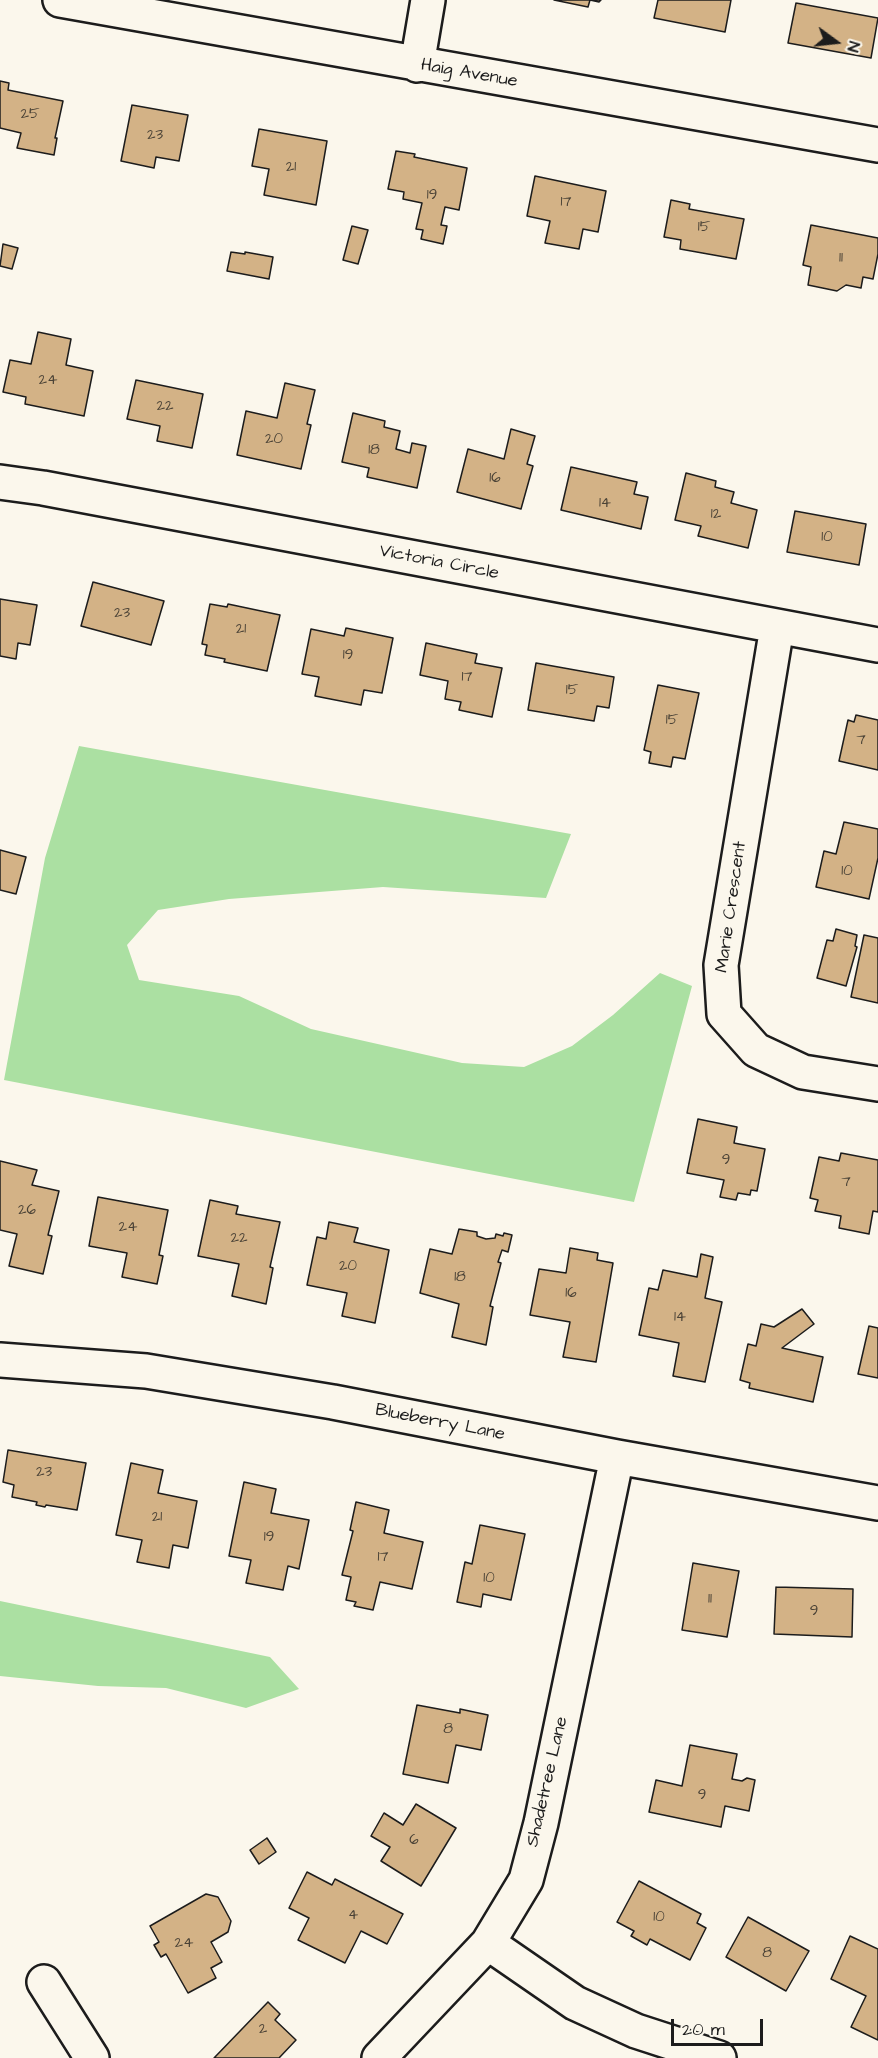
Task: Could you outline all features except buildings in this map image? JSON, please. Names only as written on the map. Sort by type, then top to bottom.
[{"type":"street","name":"Haig Avenue","points":[[60,0],[878,145]]},
{"type":"street","points":[[417,64],[428,0]]},
{"type":"street","name":"Victoria Circle","points":[[0,482],[44,488],[878,645]]},
{"type":"street","name":"Marie Crescent","points":[[777,627],[721,965],[723,1014],[756,1050],[793,1067],[803,1071],[878,1084]]},
{"type":"street","name":"Blueberry Lane","points":[[0,1360],[146,1371],[333,1402],[617,1457],[878,1503]]},
{"type":"street","name":"Shadetree Lane","points":[[379,2058],[488,1943],[526,1880],[538,1834],[617,1457]]},
{"type":"street","points":[[488,1943],[574,2003],[636,2031],[718,2058]]},
{"type":"street","points":[[44,1982],[92,2058]]},
{"type":"green space","points":[[79,746],[571,834],[546,898],[383,887],[229,899],[158,910],[127,945],[139,980],[239,996],[311,1029],[462,1063],[524,1067],[572,1046],[613,1015],[660,973],[692,986],[634,1202],[4,1080],[45,858]]},
{"type":"green space","points":[[0,1601],[270,1657],[299,1689],[246,1708],[166,1688],[98,1686],[0,1676]]}]
